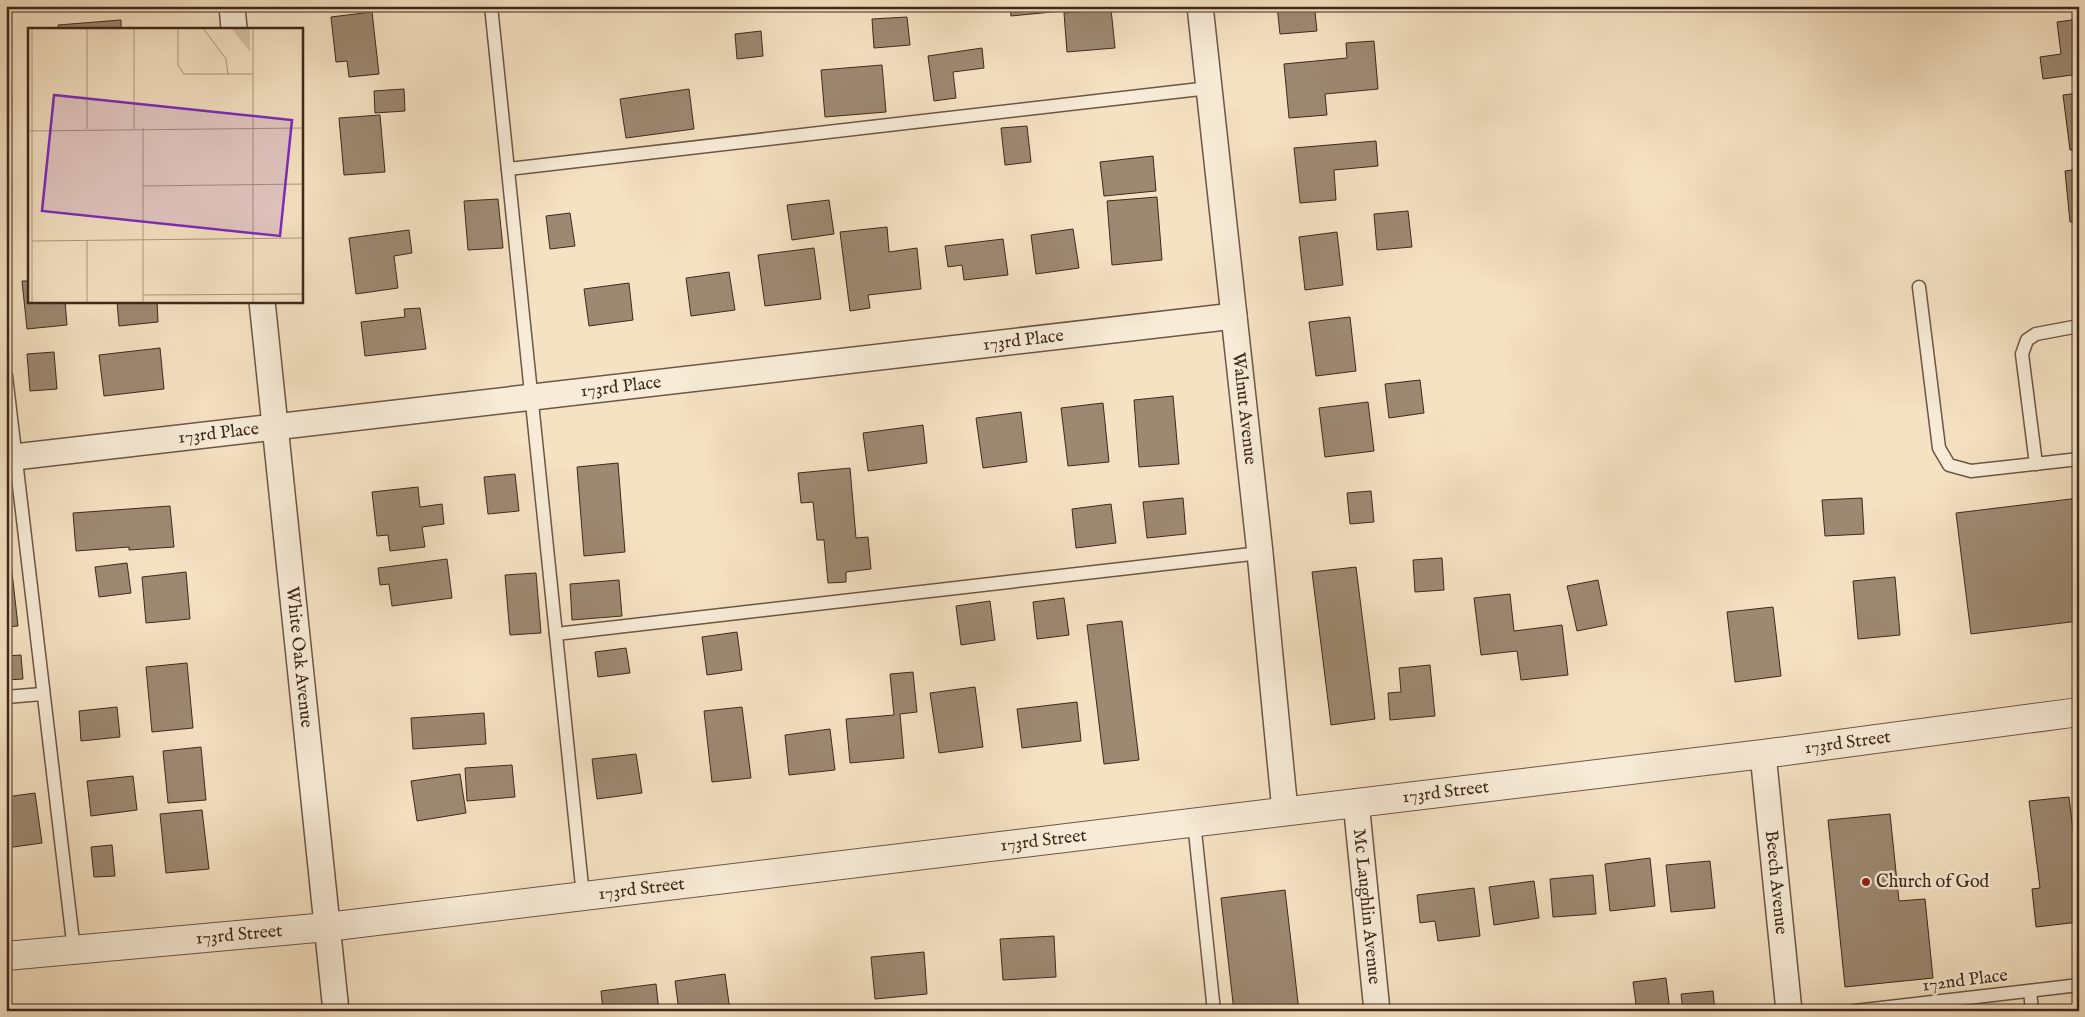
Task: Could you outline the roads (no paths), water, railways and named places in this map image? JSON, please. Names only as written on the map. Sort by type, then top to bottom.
[{"type":"street","points":[[232,6],[234,28]]},
{"type":"street","name":"Walnut Avenue","points":[[1200,6],[1260,553],[1285,811]]},
{"type":"street","name":"White Oak Avenue","points":[[262,302],[336,1011]]},
{"type":"street","name":"173rd Place","points":[[11,458],[1234,316]]},
{"type":"street","name":"173rd Street","points":[[6,956],[327,927],[1763,754],[2079,712]]},
{"type":"street","name":"Beech Avenue","points":[[1763,754],[1789,1011]]},
{"type":"street","name":"Mc Laughlin Avenue","points":[[1356,802],[1377,1011]]},
{"type":"lane","points":[[492,6],[583,896]]},
{"type":"lane","points":[[508,169],[1208,88]]},
{"type":"lane","points":[[1919,287],[1939,448],[1949,465],[1971,471],[2079,458]]},
{"type":"lane","points":[[2036,464],[2022,354],[2027,340],[2036,334],[2079,326]]},
{"type":"lane","points":[[6,376],[11,458],[74,950]]},
{"type":"lane","points":[[556,634],[1260,553]]},
{"type":"lane","points":[[6,697],[42,694]]},
{"type":"lane","points":[[1194,822],[1214,1011]]},
{"type":"lane","name":"172nd Place","points":[[1855,1011],[2079,985]]},
{"type":"lane","points":[[2030,991],[2032,1011]]},
{"type":"place","name":"Church of God","points":[[1866,882]]}]
